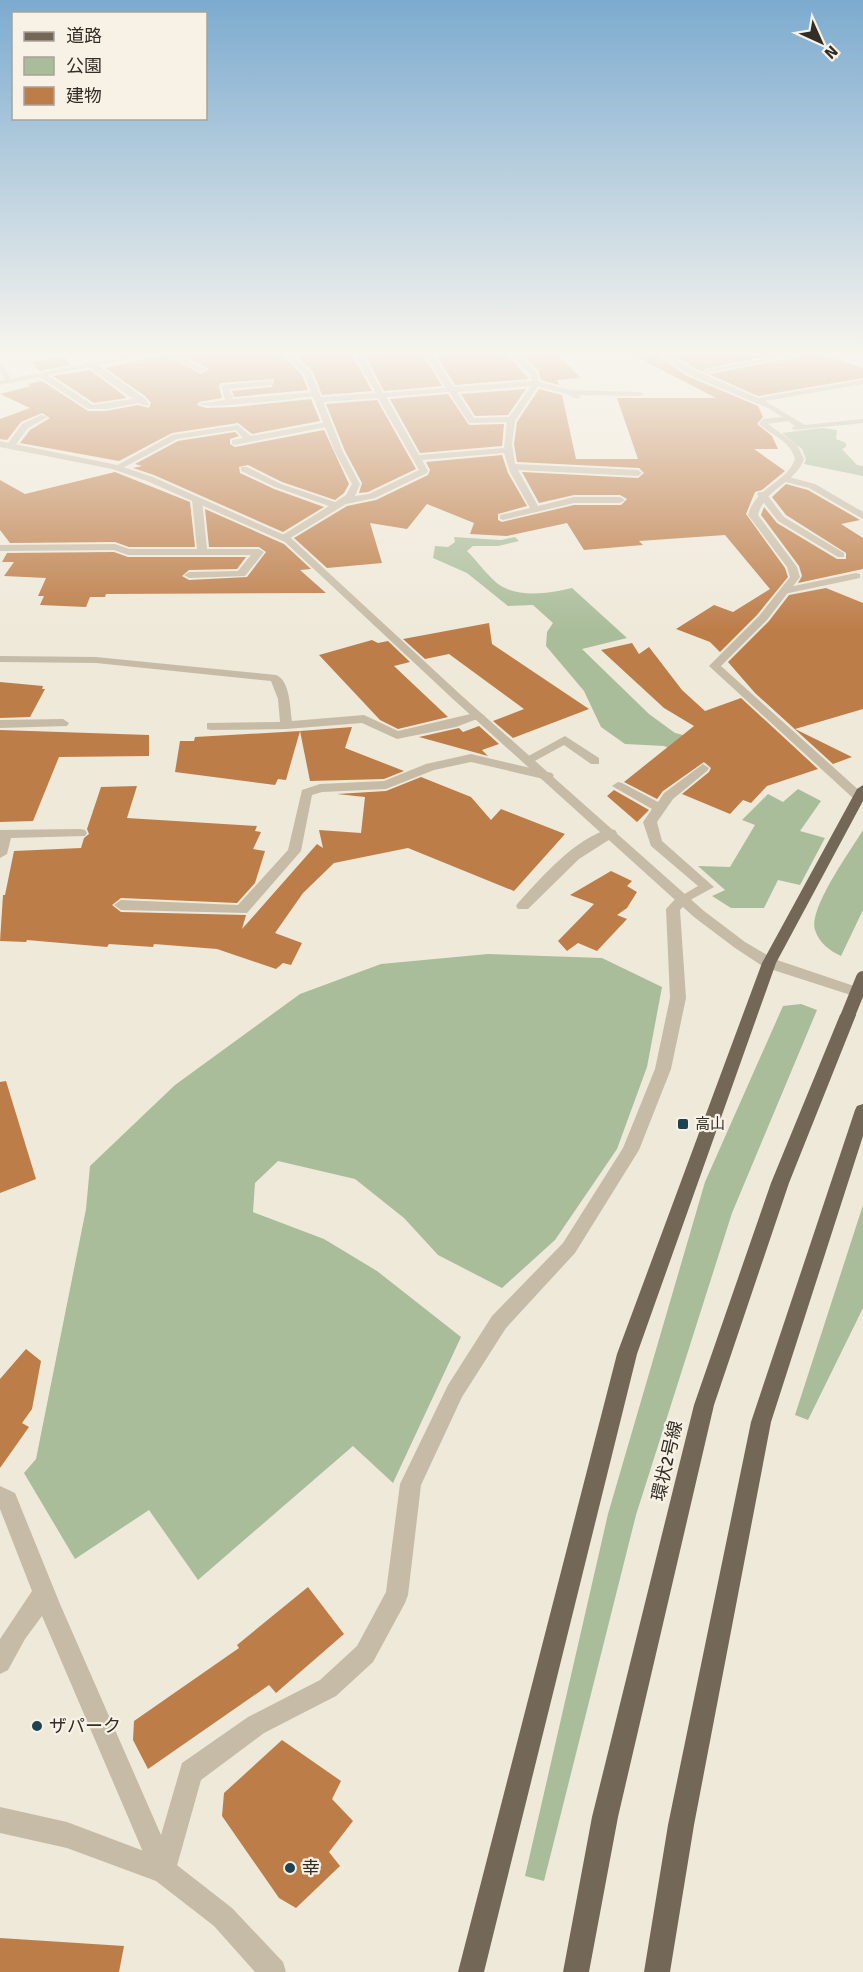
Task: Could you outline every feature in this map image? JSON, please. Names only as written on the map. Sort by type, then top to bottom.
[{"type":"main road","points":[[471,1972],[627,1354],[770,963],[860,793]]},
{"type":"main road","name":"環状2号線","points":[[576,1972],[605,1817],[704,1405],[780,1183],[863,978]]},
{"type":"main road","points":[[657,1972],[681,1825],[761,1422],[863,1110]]},
{"type":"street","points":[[15,447],[116,468],[150,479],[284,538],[369,613],[478,716],[529,759],[683,899],[740,945],[770,963],[863,994]]},
{"type":"street","points":[[116,468],[157,447]]},
{"type":"street","points":[[284,538],[350,497],[357,484],[337,447]]},
{"type":"street","points":[[244,469],[274,485],[341,504],[372,496],[424,471],[411,447]]},
{"type":"street","points":[[794,447],[800,459],[796,470],[762,494],[753,506],[753,515],[792,567],[795,577],[763,618],[715,666],[860,793]]},
{"type":"street","points":[[417,458],[509,450],[509,458],[535,509]]},
{"type":"street","points":[[513,467],[638,476],[636,459]]},
{"type":"street","points":[[785,479],[812,486],[863,516]]},
{"type":"street","points":[[762,494],[781,519],[841,555]]},
{"type":"street","points":[[197,500],[202,552]]},
{"type":"street","points":[[503,517],[574,501],[620,500]]},
{"type":"street","points":[[0,548],[115,547],[128,552],[259,552],[241,574],[189,575]]},
{"type":"street","points":[[784,591],[856,576]]},
{"type":"street","points":[[0,659],[96,660],[276,678],[285,699],[286,725]]},
{"type":"street","points":[[211,726],[286,725],[364,719],[397,735],[452,724],[478,716]]},
{"type":"street","points":[[0,724],[63,723]]},
{"type":"street","points":[[529,759],[565,740],[595,761]]},
{"type":"street","points":[[121,905],[242,909],[294,851],[306,793],[320,788],[386,785],[430,767],[471,758],[548,776]]},
{"type":"street","points":[[164,1871],[192,1772],[256,1725],[328,1688],[365,1654],[397,1595],[411,1484],[455,1391],[499,1322],[569,1248],[631,1150],[663,1069],[678,998],[673,909],[683,899],[707,887],[656,843],[650,822],[668,796],[703,768]]},
{"type":"street","points":[[618,786],[660,808]]},
{"type":"street","points":[[0,854],[3,834],[80,833]]},
{"type":"street","points":[[523,906],[557,870],[594,841],[610,833]]},
{"type":"street","points":[[0,1496],[7,1500],[44,1594],[164,1871]]},
{"type":"street","points":[[0,1662],[17,1631],[44,1594]]},
{"type":"street","points":[[0,1820],[67,1835],[164,1871],[223,1917],[273,1972]]},
{"type":"green space","points":[[800,447],[846,447],[842,449],[857,465],[863,466],[863,476],[804,464],[806,459]]},
{"type":"green space","points":[[454,537],[501,540],[515,537],[519,541],[498,546],[473,546],[467,551],[492,579],[509,590],[536,593],[572,588],[627,638],[582,649],[649,714],[675,733],[700,739],[725,771],[664,746],[625,744],[601,727],[584,691],[546,646],[547,632],[553,623],[533,605],[508,606],[467,573],[433,558],[435,546],[448,547],[455,542]]},
{"type":"green space","points":[[798,789],[821,801],[800,831],[825,838],[800,885],[778,880],[764,908],[731,908],[712,896],[725,890],[698,866],[730,867],[755,825],[742,820],[768,794],[783,802]]},
{"type":"green space","points":[[863,830],[863,910],[841,956],[819,939],[815,930],[815,920],[824,894]]},
{"type":"green space","points":[[488,954],[602,958],[662,987],[647,1067],[617,1149],[555,1240],[502,1288],[438,1255],[404,1218],[355,1179],[278,1161],[255,1183],[253,1212],[324,1239],[377,1271],[461,1337],[393,1483],[353,1446],[198,1580],[149,1510],[75,1559],[24,1473],[36,1459],[86,1209],[90,1166],[175,1085],[300,994],[381,964]]},
{"type":"green space","points":[[801,1004],[817,1010],[732,1213],[636,1515],[544,1881],[525,1876],[608,1514],[705,1182],[783,1006]]},
{"type":"green space","points":[[863,1205],[863,1308],[808,1420],[795,1415]]},
{"type":"building","points":[[42,447],[145,447],[119,461]]},
{"type":"building","points":[[167,447],[332,447],[349,484],[344,493],[335,500],[282,482],[248,465],[239,467],[240,473],[274,489],[324,507],[283,532],[154,475],[133,468],[142,466],[135,464]]},
{"type":"building","points":[[343,447],[404,447],[416,469],[368,492],[359,493],[362,483]]},
{"type":"building","points":[[417,447],[490,447],[420,453]]},
{"type":"building","points":[[515,447],[573,447],[576,459],[638,459],[634,447],[777,447],[778,449],[754,449],[785,471],[762,490],[755,492],[746,514],[785,568],[788,577],[757,615],[720,652],[710,642],[676,629],[714,605],[733,612],[770,589],[725,535],[639,541],[643,545],[584,550],[567,523],[507,536],[470,534],[474,523],[427,504],[407,529],[370,523],[382,563],[327,568],[294,538],[347,506],[376,500],[428,475],[430,470],[426,462],[502,455],[508,473],[527,506],[498,514],[498,520],[502,522],[574,505],[621,505],[627,499],[620,495],[574,495],[539,503],[522,472],[638,478],[644,473],[639,468],[517,462]]},
{"type":"building","points":[[115,472],[190,502],[195,547],[129,547],[115,542],[10,543],[0,530],[0,480],[25,494]]},
{"type":"building","points":[[786,484],[808,490],[860,520],[841,524],[863,538],[863,569],[798,583],[802,576],[799,566],[761,515],[764,507],[777,523],[837,559],[846,559],[846,553],[786,515],[772,497]]},
{"type":"building","points":[[205,509],[284,544],[311,569],[300,570],[326,593],[106,594],[105,597],[90,597],[86,607],[40,605],[44,596],[38,596],[46,578],[4,576],[14,562],[2,562],[7,553],[114,552],[128,557],[246,557],[237,569],[189,570],[182,576],[189,580],[247,577],[266,552],[259,547],[209,547]]},
{"type":"building","points":[[826,588],[863,603],[863,709],[795,729],[852,757],[833,764],[755,693],[728,662],[769,621],[789,595]]},
{"type":"building","points":[[489,623],[492,644],[589,709],[513,738],[493,721],[524,709],[449,654],[425,659],[403,639]]},
{"type":"building","points":[[372,640],[378,643],[388,641],[410,662],[394,666],[448,717],[398,729],[380,720],[319,655]]},
{"type":"building","points":[[632,643],[639,654],[649,647],[682,690],[705,711],[741,698],[818,769],[767,786],[751,803],[743,800],[730,814],[682,794],[709,772],[711,768],[704,762],[663,791],[657,799],[624,782],[694,726],[664,708],[601,650]]},
{"type":"building","points":[[0,682],[43,686],[42,689],[45,689],[30,717],[0,718]]},
{"type":"building","points":[[479,726],[499,744],[482,750],[488,756],[419,737],[459,728],[463,732]]},
{"type":"building","points":[[352,727],[345,748],[404,771],[384,779],[310,781],[300,731]]},
{"type":"building","points":[[0,730],[149,735],[149,756],[59,757],[33,821],[0,822]]},
{"type":"building","points":[[300,731],[286,780],[278,779],[275,785],[175,772],[180,741],[194,741],[195,737]]},
{"type":"building","points":[[421,777],[471,797],[491,820],[501,809],[565,834],[514,891],[408,848],[334,863],[303,893],[275,933],[302,943],[291,965],[283,963],[276,969],[217,949],[154,944],[153,947],[109,944],[107,947],[27,940],[26,942],[0,941],[3,895],[5,895],[14,851],[81,848],[84,838],[89,834],[87,829],[101,787],[137,786],[127,818],[257,826],[255,831],[261,832],[253,849],[265,851],[255,883],[237,903],[121,898],[112,905],[121,912],[246,915],[242,929],[317,844],[323,848],[319,830],[361,833],[365,797],[337,794],[386,791]]},
{"type":"building","points":[[614,790],[649,810],[637,822],[607,796]]},
{"type":"building","points":[[611,871],[632,881],[627,886],[637,892],[627,908],[617,915],[627,919],[597,951],[578,943],[567,951],[558,941],[594,904],[570,895]]},
{"type":"building","points":[[6,1081],[36,1179],[0,1193],[0,1082]]},
{"type":"building","points":[[26,1349],[41,1361],[32,1409],[22,1423],[29,1427],[0,1468],[0,1379]]},
{"type":"building","points":[[308,1587],[344,1634],[276,1693],[269,1685],[148,1769],[133,1740],[134,1721],[239,1648],[237,1645]]},
{"type":"building","points":[[282,1740],[341,1781],[332,1799],[353,1821],[329,1852],[340,1866],[296,1908],[279,1898],[222,1816],[224,1793]]},
{"type":"building","points":[[0,1938],[124,1946],[119,1972],[0,1972]]},
{"type":"place","name":"高山","points":[[683,1124]]},
{"type":"place","name":"ザパーク","points":[[37,1726]]},
{"type":"place","name":"幸","points":[[290,1868]]}]
